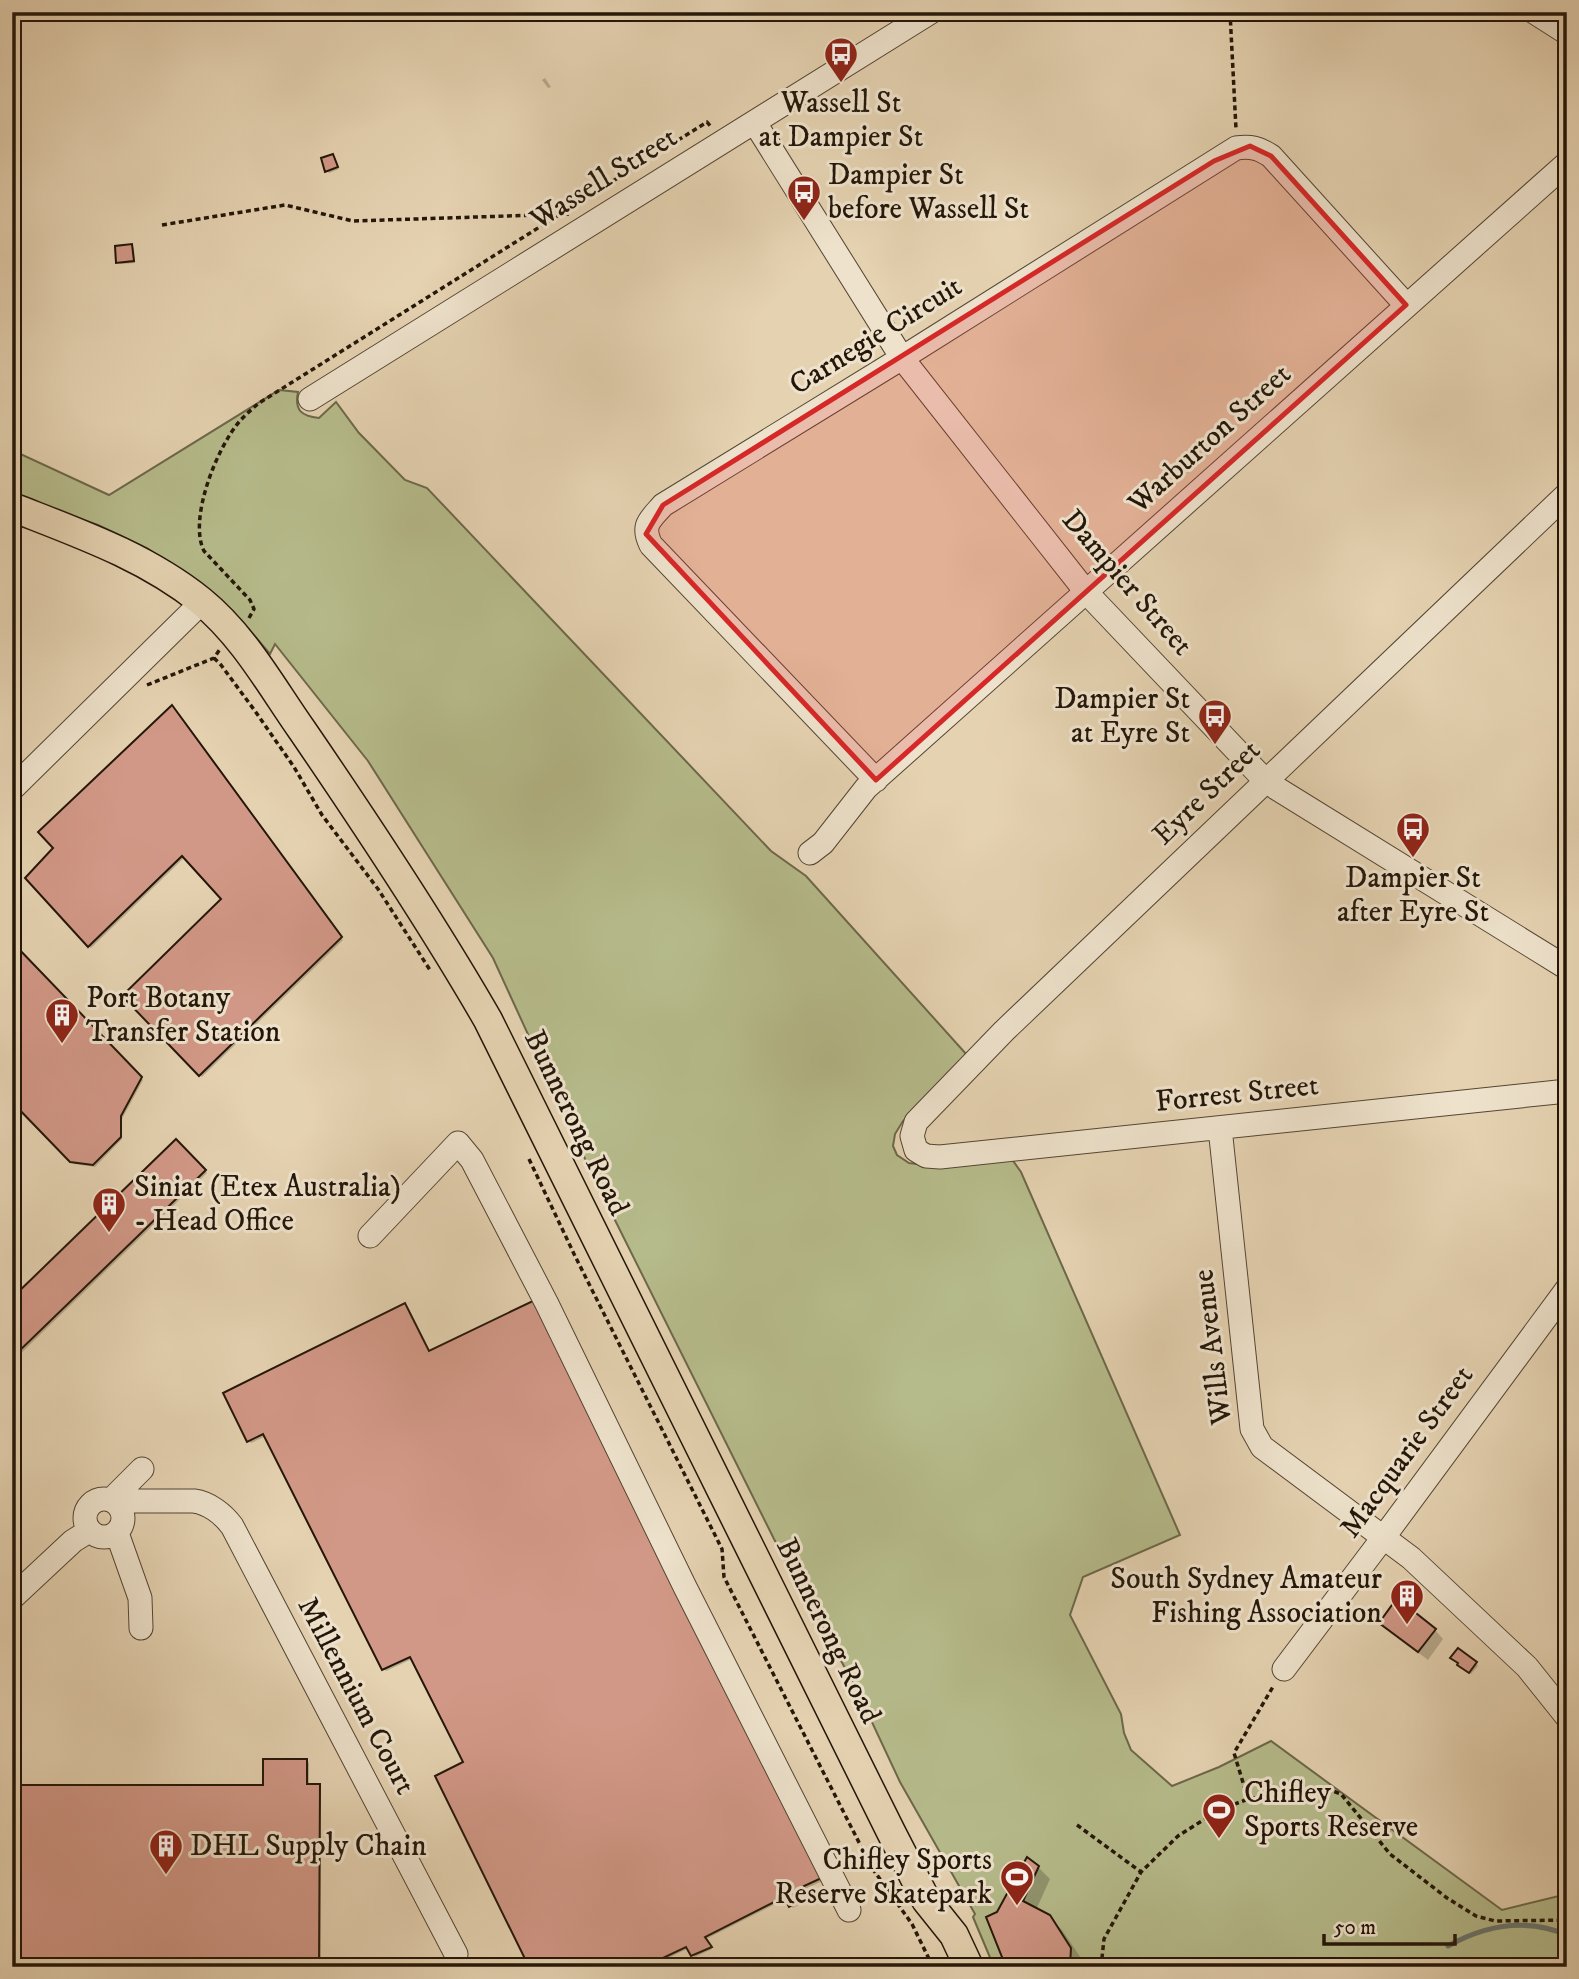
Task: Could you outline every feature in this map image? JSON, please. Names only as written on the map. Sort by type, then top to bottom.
[{"type":"main road","name":"Bunnerong Road","points":[[12,507],[126,553],[202,602],[236,635],[410,892],[488,1020],[848,1746],[926,1899],[954,1935],[969,1967]]},
{"type":"main road","name":"Bunnerong Road","points":[[926,1899],[937,1944],[947,1967]]},
{"type":"street","name":"Wassell Street","points":[[310,399],[755,123],[900,21],[931,12]]},
{"type":"street","points":[[1534,12],[1567,33]]},
{"type":"street","name":"Dampier Street","points":[[755,123],[902,358],[1087,593],[1248,763],[1276,788],[1567,968]]},
{"type":"street","points":[[1237,148],[1250,146],[1271,156],[1406,305]]},
{"type":"street","name":"Carnegie Circuit","points":[[876,780],[651,545],[646,534],[649,521],[663,505],[1237,148]]},
{"type":"street","name":"Warburton Street","points":[[810,853],[823,843],[866,788],[1567,163]]},
{"type":"street","name":"Eyre Street","points":[[916,1150],[912,1136],[916,1122],[1004,1031],[1567,494]]},
{"type":"street","points":[[12,789],[202,602]]},
{"type":"street","name":"Forrest Street","points":[[916,1150],[926,1156],[940,1157],[1567,1091]]},
{"type":"street","name":"Wills Avenue","points":[[1220,1128],[1252,1429],[1262,1447],[1411,1558],[1527,1667],[1567,1717]]},
{"type":"street","points":[[370,1236],[458,1143],[472,1160],[547,1304],[685,1587],[849,1910]]},
{"type":"street","name":"Macquarie Street","points":[[1284,1669],[1567,1289]]},
{"type":"street","points":[[141,1628],[140,1598],[117,1513],[97,1500],[87,1509],[87,1526],[95,1536],[110,1537],[117,1513],[142,1469]]},
{"type":"street","name":"Millennium Court","points":[[117,1513],[131,1501],[194,1501],[223,1514],[232,1526],[456,1954]]},
{"type":"street","points":[[12,1584],[69,1528],[87,1526]]},
{"type":"street","points":[[12,1598],[87,1526]]},
{"type":"path","points":[[1230,12],[1237,148]]},
{"type":"path","points":[[437,981],[379,889],[322,815],[294,767],[214,658],[236,635],[254,609],[250,600],[204,551],[200,543],[198,530],[209,477],[221,449],[238,423],[259,403],[707,122],[722,144]]},
{"type":"path","points":[[162,225],[285,205],[353,221],[570,214]]},
{"type":"path","points":[[530,1159],[575,1256],[722,1549],[724,1577],[872,1868],[912,1924],[933,1967]]},
{"type":"path","points":[[1248,1799],[1234,1753],[1284,1669]]},
{"type":"path","points":[[1101,1967],[1104,1939],[1141,1872],[1178,1836],[1219,1810],[1248,1799],[1296,1791],[1333,1791],[1347,1800],[1390,1854],[1447,1898],[1476,1916],[1494,1921],[1567,1920]]},
{"type":"path","points":[[1077,1825],[1141,1872]]},
{"type":"highlighted area","points":[[1250,146],[1271,156],[1406,305],[876,780],[646,534],[663,505],[1214,161]]},
{"type":"green space","points":[[279,390],[298,392],[298,408],[313,417],[319,418],[336,402],[359,433],[405,480],[427,488],[771,851],[806,876],[967,1055],[903,1121],[895,1134],[893,1146],[897,1155],[909,1163],[925,1165],[1011,1158],[1021,1172],[1180,1535],[1083,1577],[1070,1615],[1121,1714],[1124,1733],[1131,1750],[1172,1786],[1219,1767],[1271,1741],[1502,1910],[1567,1894],[1567,1967],[994,1967],[973,1917],[975,1914],[900,1782],[856,1688],[774,1539],[592,1174],[493,958],[368,761],[275,644],[270,654],[216,595],[147,548],[98,525],[12,495],[12,450],[109,495]]},
{"type":"building","points":[[333,154],[338,167],[325,172],[321,158]]},
{"type":"building","points":[[132,244],[134,261],[116,263],[115,246]]},
{"type":"building","points":[[172,705],[342,937],[199,1076],[122,996],[221,899],[182,856],[88,947],[25,878],[53,848],[38,832]]},
{"type":"building","name":"Port Botany Transfer Station","points":[[15,945],[142,1077],[121,1116],[121,1137],[93,1165],[70,1162],[12,1102],[12,1014],[15,1012],[12,1009],[12,947]]},
{"type":"building","name":"Siniat (Etex Australia) - Head Office","points":[[176,1139],[206,1170],[12,1358],[12,1298]]},
{"type":"building","points":[[537,1299],[826,1876],[804,1886],[808,1897],[789,1907],[784,1897],[705,1937],[712,1947],[691,1956],[686,1947],[644,1967],[529,1967],[435,1776],[463,1762],[410,1657],[382,1670],[263,1434],[247,1442],[223,1393],[405,1303],[429,1351]]},
{"type":"building","name":"South Sydney Amateur Fishing Association","points":[[1397,1598],[1436,1629],[1418,1652],[1379,1623]]},
{"type":"building","points":[[1458,1648],[1477,1662],[1469,1673],[1450,1658]]},
{"type":"building","name":"DHL Supply Chain","points":[[263,1759],[307,1759],[307,1784],[320,1784],[319,1967],[12,1967],[12,1785],[263,1785]]},
{"type":"building","name":"Chifley Sports Reserve Skatepark","points":[[1027,1857],[1039,1866],[1023,1901],[1050,1915],[1071,1948],[1070,1967],[1006,1967],[986,1917],[997,1912]]},
{"type":"waterway","points":[[1448,1946],[1477,1933],[1507,1926],[1537,1927],[1567,1935]]},
{"type":"place","name":"Wassell St at Dampier St","points":[[841,84]]},
{"type":"place","name":"Dampier St before Wassell St","points":[[804,222]]},
{"type":"place","name":"Dampier St at Eyre St","points":[[1215,746]]},
{"type":"place","name":"Dampier St after Eyre St","points":[[1413,859]]},
{"type":"place","name":"Port Botany Transfer Station","points":[[62,1045]]},
{"type":"place","name":"Siniat (Etex Australia) - Head Office","points":[[109,1234]]},
{"type":"place","name":"South Sydney Amateur Fishing Association","points":[[1407,1626]]},
{"type":"place","name":"Chifley Sports Reserve","points":[[1219,1840]]},
{"type":"place","name":"DHL Supply Chain","points":[[166,1876]]},
{"type":"place","name":"Chifley Sports Reserve Skatepark","points":[[1017,1907]]}]
